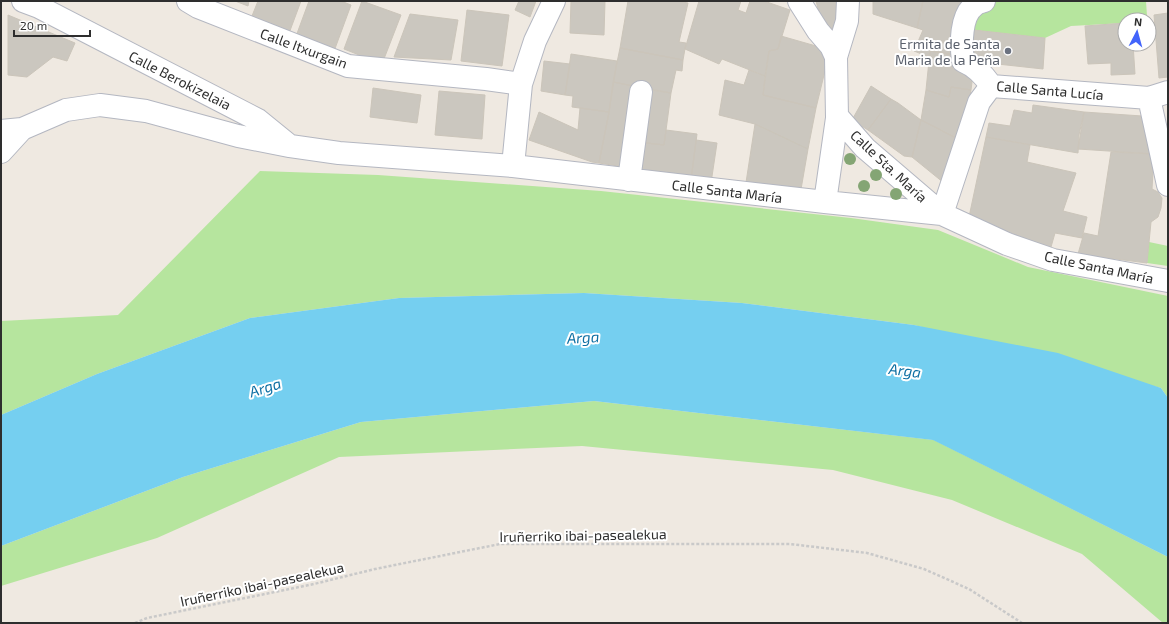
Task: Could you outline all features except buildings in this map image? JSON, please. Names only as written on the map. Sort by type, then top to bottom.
[{"type":"street","name":"Calle Berokizelaia","points":[[23,1],[38,7],[258,120],[290,146]]},
{"type":"street","name":"Calle Itxurgain","points":[[188,1],[198,7],[348,66],[486,79],[521,84]]},
{"type":"street","points":[[513,166],[521,84],[535,41],[554,1]]},
{"type":"street","points":[[799,1],[818,31],[831,46],[836,57]]},
{"type":"street","points":[[826,202],[837,116],[836,57],[847,21],[848,1]]},
{"type":"street","name":"Calle Santa Lucía","points":[[984,1],[974,5],[964,19],[961,49],[963,61],[971,64],[984,76],[991,86],[1159,95]]},
{"type":"street","points":[[942,214],[979,102],[991,86]]},
{"type":"street","points":[[629,180],[641,92]]},
{"type":"street","points":[[1159,95],[1168,185]]},
{"type":"street","name":"Calle Berokizelaia","points":[[11,130],[66,110],[100,104],[146,111],[238,136],[290,146],[339,153],[513,166]]},
{"type":"street","name":"Calle Sta. María","points":[[837,116],[865,148],[942,214]]},
{"type":"street","points":[[1,152],[11,130]]},
{"type":"street","name":"Calle Santa María","points":[[513,166],[942,214],[1007,244],[1053,260],[1168,281]]},
{"type":"path","name":"Iruñerriko ibai-pasealekua","points":[[135,623],[147,618],[500,544],[790,544],[867,553],[924,569],[963,586],[1022,623]]},
{"type":"green space","points":[[978,1],[1146,1],[1147,12],[1117,12],[1117,23],[1071,26],[1045,38],[974,30]]},
{"type":"green space","points":[[260,171],[378,175],[601,191],[851,218],[938,230],[1028,267],[1168,296],[1168,398],[1161,388],[914,325],[742,303],[584,293],[399,298],[250,318],[97,374],[1,415],[1,321],[118,315]]},
{"type":"green space","points":[[1149,242],[1168,246],[1168,266],[1147,263]]},
{"type":"green space","points":[[594,401],[934,440],[1168,557],[1168,623],[1163,623],[1082,554],[952,500],[833,470],[582,446],[339,457],[157,538],[1,586],[1,546],[183,477],[361,422]]},
{"type":"water","name":"Arga","points":[[584,293],[742,303],[914,325],[1058,353],[1161,388],[1168,398],[1168,557],[933,440],[594,401],[361,422],[183,477],[1,546],[1,415],[97,374],[250,318],[399,298]]},
{"type":"place","name":"Ermita de Santa Maria de la Peña","points":[[1008,51]]}]
